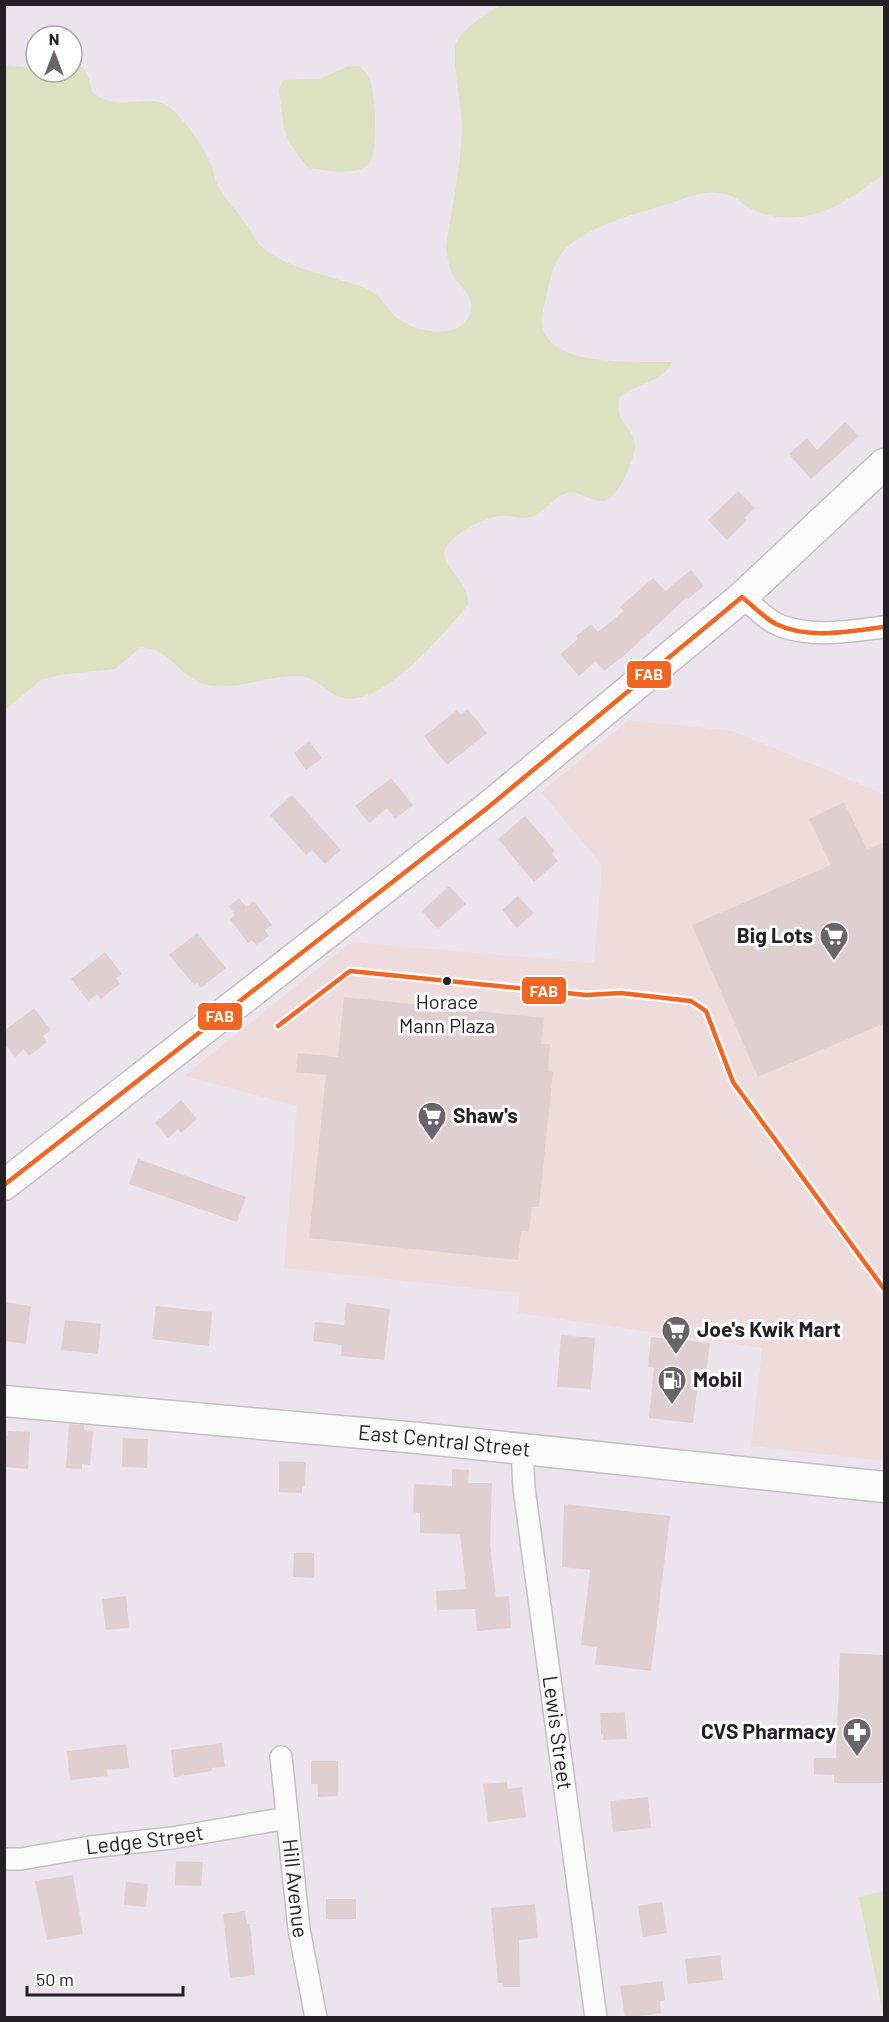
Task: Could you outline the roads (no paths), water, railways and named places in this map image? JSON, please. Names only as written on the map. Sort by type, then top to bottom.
[{"type":"main road","points":[[4,1185],[486,809],[742,597],[885,464]]},
{"type":"main road","name":"East Central Street","points":[[4,1401],[277,1424],[885,1487]]},
{"type":"street","points":[[742,597],[779,625],[810,632],[838,632],[885,627]]},
{"type":"street","name":"Lewis Street","points":[[522,1449],[526,1500],[596,2018]]},
{"type":"street","name":"Hill Avenue","points":[[281,1757],[300,1929],[316,2018]]},
{"type":"street","name":"Ledge Street","points":[[4,1859],[21,1859],[90,1847],[172,1838],[286,1818]]},
{"type":"place","name":"Big Lots","points":[[834,962]]},
{"type":"place","name":"Horace Mann Plaza","points":[[447,981]]},
{"type":"place","name":"Shaw's","points":[[432,1142]]},
{"type":"place","name":"Joe's Kwik Mart","points":[[676,1356]]},
{"type":"place","name":"Mobil","points":[[672,1406]]},
{"type":"place","name":"CVS Pharmacy","points":[[857,1758]]}]
